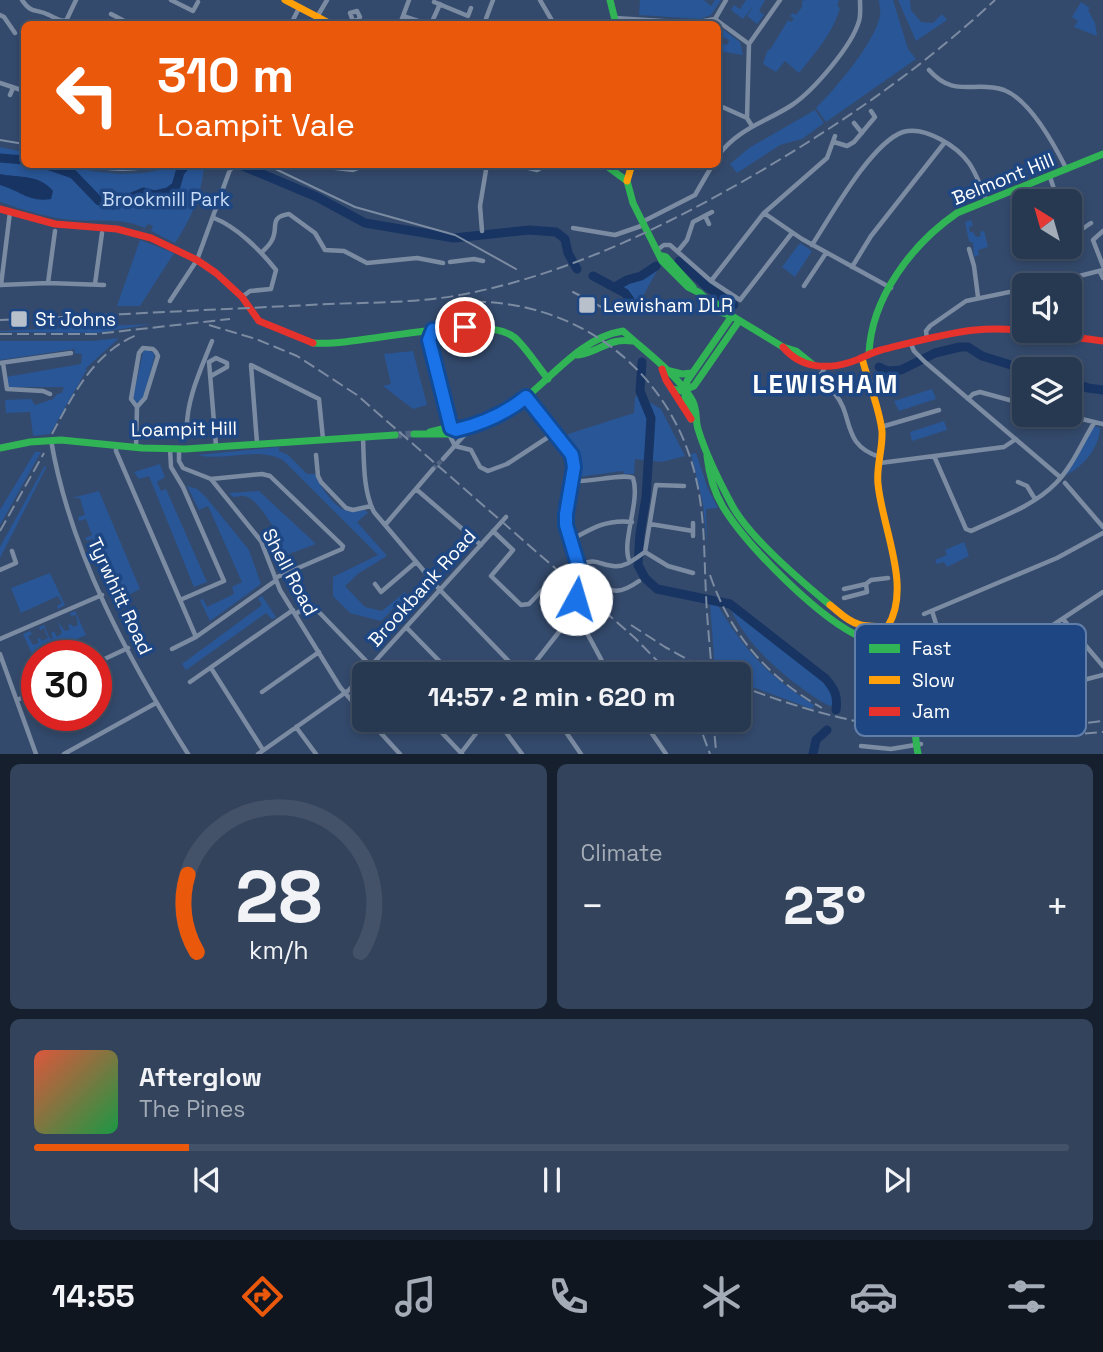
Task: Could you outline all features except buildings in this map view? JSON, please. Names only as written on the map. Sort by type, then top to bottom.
[{"type":"main road","points":[[285,0],[324,21]]},
{"type":"main road","points":[[612,1],[616,21]]},
{"type":"main road","name":"Belmont Hill","points":[[865,356],[872,324],[891,288],[912,254],[932,231],[957,213],[1103,155]]},
{"type":"main road","points":[[609,168],[627,181]]},
{"type":"main road","points":[[631,168],[627,181],[629,192],[659,253],[666,257],[693,288],[709,300],[730,311],[735,318],[799,353],[812,364],[825,366],[849,363],[865,356],[927,340],[988,329],[1012,330]]},
{"type":"main road","points":[[0,209],[55,224],[128,231],[151,238],[198,260],[216,273],[242,297],[255,318],[319,345],[430,334],[471,327],[506,332],[516,339],[548,379]]},
{"type":"main road","points":[[691,419],[685,390],[687,381],[735,318]]},
{"type":"main road","points":[[672,389],[685,390],[694,386],[735,318]]},
{"type":"main road","points":[[414,434],[449,434],[492,419],[526,397],[587,346],[613,331],[626,333],[685,390],[692,398],[697,412],[697,426]]},
{"type":"main road","points":[[430,334],[452,432]]},
{"type":"main road","points":[[1082,337],[1103,341]]},
{"type":"main road","points":[[865,356],[881,427],[877,479],[894,567],[898,609],[890,624]]},
{"type":"main road","points":[[662,367],[682,374],[692,373]]},
{"type":"main road","points":[[662,367],[672,389],[697,426],[734,509],[761,542],[813,591],[848,620],[857,624]]},
{"type":"main road","name":"Loampit Hill","points":[[0,448],[49,441],[174,449],[395,435]]},
{"type":"main road","points":[[707,453],[709,472],[717,496],[740,531],[813,602],[855,634]]},
{"type":"main road","points":[[918,748],[924,754]]},
{"type":"street","points":[[22,0],[33,12],[46,14],[53,21]]},
{"type":"street","points":[[68,21],[76,0]]},
{"type":"street","points":[[171,0],[193,11],[198,2]]},
{"type":"street","points":[[317,18],[327,0]]},
{"type":"street","points":[[401,21],[409,0]]},
{"type":"street","points":[[485,21],[493,0]]},
{"type":"street","points":[[540,0],[552,21]]},
{"type":"street","points":[[702,21],[716,18],[726,0]]},
{"type":"street","points":[[751,126],[747,118],[749,44],[780,0]]},
{"type":"street","points":[[721,152],[751,126],[794,103],[822,77],[856,28],[860,15],[860,0]]},
{"type":"street","points":[[432,21],[437,3],[468,16],[471,8]]},
{"type":"street","points":[[292,21],[299,8]]},
{"type":"street","points":[[111,14],[124,21]]},
{"type":"street","points":[[0,15],[15,33]]},
{"type":"street","points":[[403,16],[418,21]]},
{"type":"street","points":[[716,18],[720,21]]},
{"type":"street","points":[[721,22],[749,44]]},
{"type":"street","points":[[929,70],[942,83],[995,88],[1015,97],[1044,131],[1067,170]]},
{"type":"street","points":[[0,83],[21,90]]},
{"type":"street","points":[[10,95],[15,88]]},
{"type":"street","points":[[721,106],[747,118]]},
{"type":"street","points":[[711,281],[764,213],[827,158],[834,139],[847,146],[862,133],[876,117],[871,111]]},
{"type":"street","points":[[854,122],[862,133]]},
{"type":"street","points":[[813,245],[844,196],[888,141],[903,132],[929,134],[961,153],[974,167],[987,202]]},
{"type":"street","points":[[852,267],[871,236],[945,142]]},
{"type":"street","points":[[170,301],[198,260],[231,168]]},
{"type":"street","points":[[336,168],[358,168]]},
{"type":"street","points":[[482,231],[480,206],[486,168]]},
{"type":"street","points":[[573,228],[615,234],[643,224],[695,195],[710,168]]},
{"type":"street","points":[[1049,177],[1054,189]]},
{"type":"street","points":[[10,212],[1,285],[104,285]]},
{"type":"street","points":[[678,251],[687,240],[693,222],[712,212]]},
{"type":"street","points":[[764,213],[792,233],[891,288]]},
{"type":"street","points":[[261,253],[273,239],[274,224],[281,216],[292,215],[315,233],[325,250],[344,251],[363,262],[417,258],[443,262]]},
{"type":"street","points":[[705,216],[709,224]]},
{"type":"street","points":[[214,218],[228,225],[261,253],[276,270],[272,286],[250,291],[242,297]]},
{"type":"street","points":[[309,228],[313,223]]},
{"type":"street","points":[[1082,229],[1091,223]]},
{"type":"street","points":[[48,283],[55,231]]},
{"type":"street","points":[[1103,231],[1095,237],[1093,243],[1103,278]]},
{"type":"street","points":[[95,284],[102,233]]},
{"type":"street","points":[[659,253],[669,244],[711,281],[740,300],[792,233]]},
{"type":"street","points":[[969,250],[978,297]]},
{"type":"street","points":[[804,286],[826,253]]},
{"type":"street","points":[[450,262],[474,259],[483,261]]},
{"type":"street","points":[[1082,277],[1102,269]]},
{"type":"street","points":[[927,340],[926,331],[930,326],[966,302],[1012,291]]},
{"type":"street","points":[[187,433],[186,420],[212,341]]},
{"type":"street","points":[[911,344],[917,355],[1060,477]]},
{"type":"street","points":[[136,447],[137,407],[131,399],[139,353],[144,348],[149,348],[158,356],[145,398],[137,407]]},
{"type":"street","points":[[50,394],[43,391],[7,389],[2,363],[71,353]]},
{"type":"street","points":[[207,361],[216,358],[227,363],[223,371],[211,376]]},
{"type":"street","points":[[207,361],[211,376],[216,446]]},
{"type":"street","points":[[257,443],[251,365],[319,399],[323,439]]},
{"type":"street","points":[[825,366],[816,382],[836,396],[857,442],[879,460],[1004,447],[1016,439]]},
{"type":"street","points":[[968,399],[980,392],[1012,401]]},
{"type":"street","points":[[526,397],[572,455],[574,467],[566,514],[582,578],[570,618],[534,662]]},
{"type":"street","points":[[881,427],[939,410]]},
{"type":"street","points":[[1082,420],[1103,424]]},
{"type":"street","points":[[934,456],[968,531],[1035,499],[1060,477],[1094,423]]},
{"type":"street","points":[[443,459],[468,431]]},
{"type":"street","points":[[452,432],[455,446]]},
{"type":"street","points":[[455,446],[471,450],[480,467],[488,471],[507,464],[556,432]]},
{"type":"street","points":[[363,436],[371,506],[440,590],[512,662]]},
{"type":"street","name":"Tyrwhitt Road","points":[[49,441],[67,512],[102,594],[156,703],[188,754]]},
{"type":"street","points":[[116,446],[196,637]]},
{"type":"street","points":[[174,449],[171,467],[183,487],[224,581],[180,600]]},
{"type":"street","points":[[172,649],[196,637],[275,580],[342,549],[343,546],[266,474],[211,480],[183,468],[174,449]]},
{"type":"street","points":[[316,455],[321,482],[346,508],[353,510],[371,506]]},
{"type":"street","points":[[385,525],[433,470]]},
{"type":"street","points":[[571,481],[587,482],[630,476],[635,484],[626,554],[629,562]]},
{"type":"street","name":"Shell Road","points":[[211,480],[261,541],[275,580],[352,701]]},
{"type":"street","points":[[1018,482],[1027,485],[1035,499]]},
{"type":"street","points":[[1065,483],[1103,527]]},
{"type":"street","points":[[579,564],[594,560],[615,566],[642,554],[656,485],[684,486]]},
{"type":"street","points":[[416,489],[481,545]]},
{"type":"street","name":"Brookbank Road","points":[[374,662],[506,517]]},
{"type":"street","points":[[571,540],[606,522],[632,522]]},
{"type":"street","points":[[650,524],[693,533],[693,523]]},
{"type":"street","points":[[493,531],[513,550],[491,576],[521,605],[529,604],[548,584],[552,584],[575,604]]},
{"type":"street","points":[[924,614],[1057,558],[1103,533]]},
{"type":"street","points":[[0,570],[16,563],[12,551]]},
{"type":"street","points":[[642,554],[668,566],[693,573]]},
{"type":"street","points":[[375,584],[381,592],[416,562]]},
{"type":"street","points":[[582,578],[612,592],[621,592],[639,581]]},
{"type":"street","points":[[866,584],[867,592],[845,598],[843,587],[888,578]]},
{"type":"street","points":[[1055,624],[1103,592]]},
{"type":"street","points":[[0,639],[102,594]]},
{"type":"street","points":[[190,682],[294,612],[308,607],[316,609],[370,662]]},
{"type":"street","points":[[932,611],[936,624]]},
{"type":"street","points":[[570,618],[585,630],[602,662]]},
{"type":"street","points":[[1063,619],[1067,624]]},
{"type":"street","points":[[406,627],[440,662]]},
{"type":"street","points":[[1086,646],[1103,666]]},
{"type":"street","points":[[112,656],[128,648]]},
{"type":"street","points":[[262,692],[319,652]]},
{"type":"street","points":[[0,654],[36,754]]},
{"type":"street","points":[[211,668],[263,750]]},
{"type":"street","points":[[1086,679],[1103,675]]},
{"type":"street","name":"Brookbank Road","points":[[258,754],[352,685]]},
{"type":"street","points":[[17,700],[21,698]]},
{"type":"street","points":[[64,754],[156,703]]},
{"type":"street","points":[[296,727],[316,754]]},
{"type":"street","points":[[380,732],[400,754]]},
{"type":"street","points":[[441,732],[461,753],[477,732]]},
{"type":"street","points":[[506,732],[522,754]]},
{"type":"street","points":[[566,732],[581,754]]},
{"type":"street","points":[[651,732],[666,754]]},
{"type":"street","points":[[861,746],[918,748]]},
{"type":"green space","points":[[640,0],[704,0],[711,6],[715,0],[721,0],[711,15],[700,19],[639,15]]},
{"type":"green space","points":[[746,0],[765,0],[759,11],[764,15],[757,24],[747,16],[754,5],[743,19],[731,10],[734,5],[740,9]]},
{"type":"green space","points":[[805,0],[839,0],[837,17],[823,42],[799,73],[785,61],[776,72],[763,64],[768,49],[770,50],[788,20],[791,22],[794,19],[790,16],[793,13],[796,15]]},
{"type":"green space","points":[[879,0],[893,0],[908,49],[916,59],[826,122],[816,108],[871,39],[880,16]]},
{"type":"green space","points":[[898,0],[910,0],[911,10],[921,22],[933,23],[942,14],[947,20],[916,41]]},
{"type":"green space","points":[[1081,2],[1090,8],[1088,10],[1095,23],[1097,36],[1074,27],[1078,21],[1072,17]]},
{"type":"green space","points":[[721,28],[740,42],[743,55],[721,51],[721,43],[727,45],[729,40],[721,36]]},
{"type":"green space","points":[[815,110],[824,123],[802,139],[780,145],[737,173],[730,164],[749,148]]},
{"type":"green space","name":"Brookmill Park","points":[[0,147],[21,151],[21,168],[81,168],[119,174],[170,168],[204,168],[194,207],[175,243],[151,231],[153,226],[148,224],[145,228],[125,222],[63,219],[0,202]]},
{"type":"green space","points":[[971,220],[973,226],[969,227],[970,232],[976,237],[981,236],[980,232],[984,231],[988,247],[978,250],[979,255],[974,257],[973,243],[969,241],[965,222]]},
{"type":"green space","points":[[140,240],[174,253],[140,306],[117,306]]},
{"type":"green space","points":[[800,243],[812,251],[795,277],[782,267]]},
{"type":"green space","points":[[655,265],[658,269],[642,298],[631,301],[611,290],[614,284]]},
{"type":"green space","points":[[152,324],[97,333],[0,332],[0,331]]},
{"type":"green space","points":[[119,338],[85,369],[50,434],[33,436],[30,412],[6,413],[5,400],[31,399],[35,405],[53,399],[62,393],[64,387],[8,387],[6,377],[81,364],[82,354],[74,353],[75,349],[0,360],[0,341],[92,341]]},
{"type":"green space","points":[[147,349],[155,354],[143,400],[136,403],[133,397],[143,352]]},
{"type":"green space","points":[[413,351],[427,405],[413,409],[383,386],[391,384],[384,354]]},
{"type":"green space","points":[[932,389],[936,399],[899,411],[894,401]]},
{"type":"green space","points":[[638,395],[661,409],[685,456],[662,462],[635,459],[634,474],[624,474],[623,471],[578,477],[579,455],[568,434],[634,413],[635,397]]},
{"type":"green space","points":[[944,421],[947,430],[912,441],[910,432]]},
{"type":"green space","points":[[1094,426],[1100,428],[1093,450],[1083,463],[1064,476]]},
{"type":"green space","points":[[279,447],[279,451],[288,455],[307,474],[315,474],[338,506],[350,512],[365,510],[368,513],[357,522],[387,556],[359,573],[345,586],[365,607],[382,611],[405,592],[407,595],[381,621],[350,613],[333,596],[333,577],[378,555],[283,460],[262,454],[219,457],[197,455]]},
{"type":"green space","points":[[35,452],[41,452],[0,525],[0,510]]},
{"type":"green space","points":[[696,453],[708,489],[718,508],[706,509],[707,545],[703,504],[691,454]]},
{"type":"green space","points":[[160,464],[165,477],[157,482],[161,491],[166,489],[207,582],[194,587],[149,476],[139,479],[134,472]]},
{"type":"green space","points":[[47,466],[0,558],[0,547]]},
{"type":"green space","points":[[187,486],[197,489],[205,496],[249,550],[261,584],[210,621],[200,600],[203,599],[207,607],[234,594],[232,587],[242,582],[208,506],[199,510]]},
{"type":"green space","points":[[99,491],[140,589],[115,602],[114,600],[120,597],[113,581],[106,584],[104,581],[111,577],[103,561],[96,564],[94,558],[100,555],[93,539],[87,541],[85,538],[92,535],[86,519],[79,521],[78,517],[85,515],[80,498],[72,498]]},
{"type":"green space","points":[[259,491],[316,544],[275,559],[272,552],[283,545],[266,517],[250,498],[233,497],[229,493]]},
{"type":"green space","points":[[964,542],[969,556],[947,567],[944,562],[937,564],[935,560],[947,555],[945,550]]},
{"type":"green space","points":[[50,573],[65,605],[58,609],[57,606],[62,603],[58,596],[21,613],[11,588]]},
{"type":"green space","points":[[262,596],[276,617],[272,619],[266,613],[186,670],[182,664],[262,605],[258,598]]},
{"type":"green space","points":[[710,603],[717,604],[737,635],[771,673],[814,705],[812,709],[751,686],[751,662],[714,662]]},
{"type":"green space","points":[[731,610],[827,683],[834,704],[830,706],[822,702],[771,662],[739,625]]},
{"type":"green space","points":[[75,611],[86,635],[75,640],[44,640],[48,638],[44,628],[40,630],[39,627],[44,625],[50,639],[53,638],[51,633],[54,631],[57,637],[62,633],[58,622],[65,631],[70,630],[68,625],[78,625],[76,615],[71,616],[70,613]]},
{"type":"green space","points":[[30,631],[32,634],[28,636],[30,640],[26,640],[23,634]]},
{"type":"shaded area","points":[[0,174],[42,182],[53,191],[51,199],[30,198],[0,185]]},
{"type":"waterway","points":[[0,158],[21,160]]},
{"type":"waterway","points":[[56,168],[73,174],[99,201],[113,205],[144,192],[155,195],[168,192],[176,186],[184,168]]},
{"type":"waterway","points":[[248,168],[317,197],[365,223],[454,238],[529,230],[556,232],[565,239],[568,253],[577,269]]},
{"type":"waterway","points":[[679,261],[706,286],[734,305]]},
{"type":"waterway","points":[[615,287],[656,266]]},
{"type":"waterway","points":[[593,276],[625,293],[630,300]]},
{"type":"waterway","points":[[879,367],[888,371],[901,370],[935,353],[960,347],[968,347],[982,356],[1012,365]]},
{"type":"waterway","points":[[642,362],[640,391],[651,418],[638,565],[645,578],[657,589],[730,604],[826,679],[835,693],[836,710]]},
{"type":"waterway","points":[[1082,386],[1103,390]]},
{"type":"waterway","points":[[813,754],[816,740],[827,730]]},
{"type":"tunnel","points":[[395,435],[414,434]]},
{"type":"tunnel","points":[[433,469],[443,459]]},
{"type":"tram line","points":[[0,140],[21,144]]},
{"type":"tram line","points":[[102,168],[143,168]]},
{"type":"tram line","points":[[273,168],[355,207],[455,235],[516,269]]},
{"type":"tram line","points":[[573,292],[607,310]]},
{"type":"railway","points":[[0,320],[418,300],[454,296],[534,276],[574,263],[650,230],[759,172],[822,133],[911,71],[995,0]]},
{"type":"railway","points":[[457,302],[500,303],[540,311],[578,326],[612,347],[641,374],[666,406],[685,442],[700,497],[711,662]]},
{"type":"railway","points":[[0,334],[96,334],[230,319]]},
{"type":"railway","points":[[209,325],[256,339],[297,356],[357,395],[635,638],[658,662]]},
{"type":"railway","points":[[52,434],[86,376],[109,352],[137,335]]},
{"type":"railway","points":[[0,531],[44,453]]},
{"type":"railway","points":[[710,575],[728,616],[753,652],[784,682],[822,708]]},
{"type":"railway","points":[[631,625],[692,662]]},
{"type":"railway","points":[[751,690],[855,721]]},
{"type":"railway","points":[[1086,723],[1103,721]]},
{"type":"railway","points":[[702,732],[710,754]]},
{"type":"railway","points":[[714,732],[716,750]]},
{"type":"railway","points":[[1086,733],[1103,732]]},
{"type":"traffic: fast","points":[[610,0],[615,21]]},
{"type":"traffic: fast","points":[[869,354],[877,313],[886,293],[910,256],[940,226],[957,213],[1103,154]]},
{"type":"traffic: fast","points":[[609,168],[627,181],[633,203],[662,261],[688,287],[700,293],[720,312],[732,316]]},
{"type":"traffic: fast","points":[[662,256],[666,257],[693,287]]},
{"type":"traffic: fast","points":[[711,301],[730,311],[732,316]]},
{"type":"traffic: fast","points":[[691,419],[685,397],[687,381],[732,316],[783,347],[796,351],[812,364]]},
{"type":"traffic: fast","points":[[672,389],[682,391],[694,386],[739,321]]},
{"type":"traffic: fast","points":[[313,343],[334,343],[447,329],[497,330],[514,337],[548,379]]},
{"type":"traffic: fast","points":[[414,434],[452,434],[456,430],[499,416],[525,398],[578,352],[607,335],[623,331],[668,371],[691,398],[705,449],[741,519],[777,559],[830,605]]},
{"type":"traffic: fast","points":[[426,332],[451,428]]},
{"type":"traffic: fast","points":[[578,355],[610,343],[632,341]]},
{"type":"traffic: fast","points":[[666,370],[682,374],[692,373]]},
{"type":"traffic: fast","points":[[430,432],[456,430]]},
{"type":"traffic: fast","points":[[0,448],[61,440],[142,448],[185,449],[395,435]]},
{"type":"traffic: fast","points":[[707,456],[717,495],[749,542],[786,581],[827,616],[855,634]]},
{"type":"traffic: fast","points":[[916,736],[918,754]]},
{"type":"traffic: slow","points":[[285,0],[325,21]]},
{"type":"traffic: slow","points":[[627,181],[631,168]]},
{"type":"traffic: slow","points":[[862,358],[882,431],[878,484],[894,556],[897,593],[895,610],[889,624]]},
{"type":"traffic: slow","points":[[830,605],[858,624]]},
{"type":"traffic: jam","points":[[0,209],[55,224],[117,229],[151,238],[197,260],[216,273],[242,297],[259,321],[313,343]]},
{"type":"traffic: jam","points":[[783,347],[805,363],[832,366],[915,341],[975,330],[1023,330],[1103,341]]},
{"type":"traffic: jam","points":[[662,369],[691,419]]},
{"type":"place","name":"Lewisham DLR","points":[[587,305]]},
{"type":"place","name":"St Johns","points":[[19,319]]},
{"type":"district","name":"LEWISHAM","points":[[826,384]]},
{"type":"route","points":[[465,327],[433,330],[429,340],[451,428],[456,430],[483,423],[509,410],[526,397],[556,432],[574,461],[566,525],[582,573],[576,599]]}]
